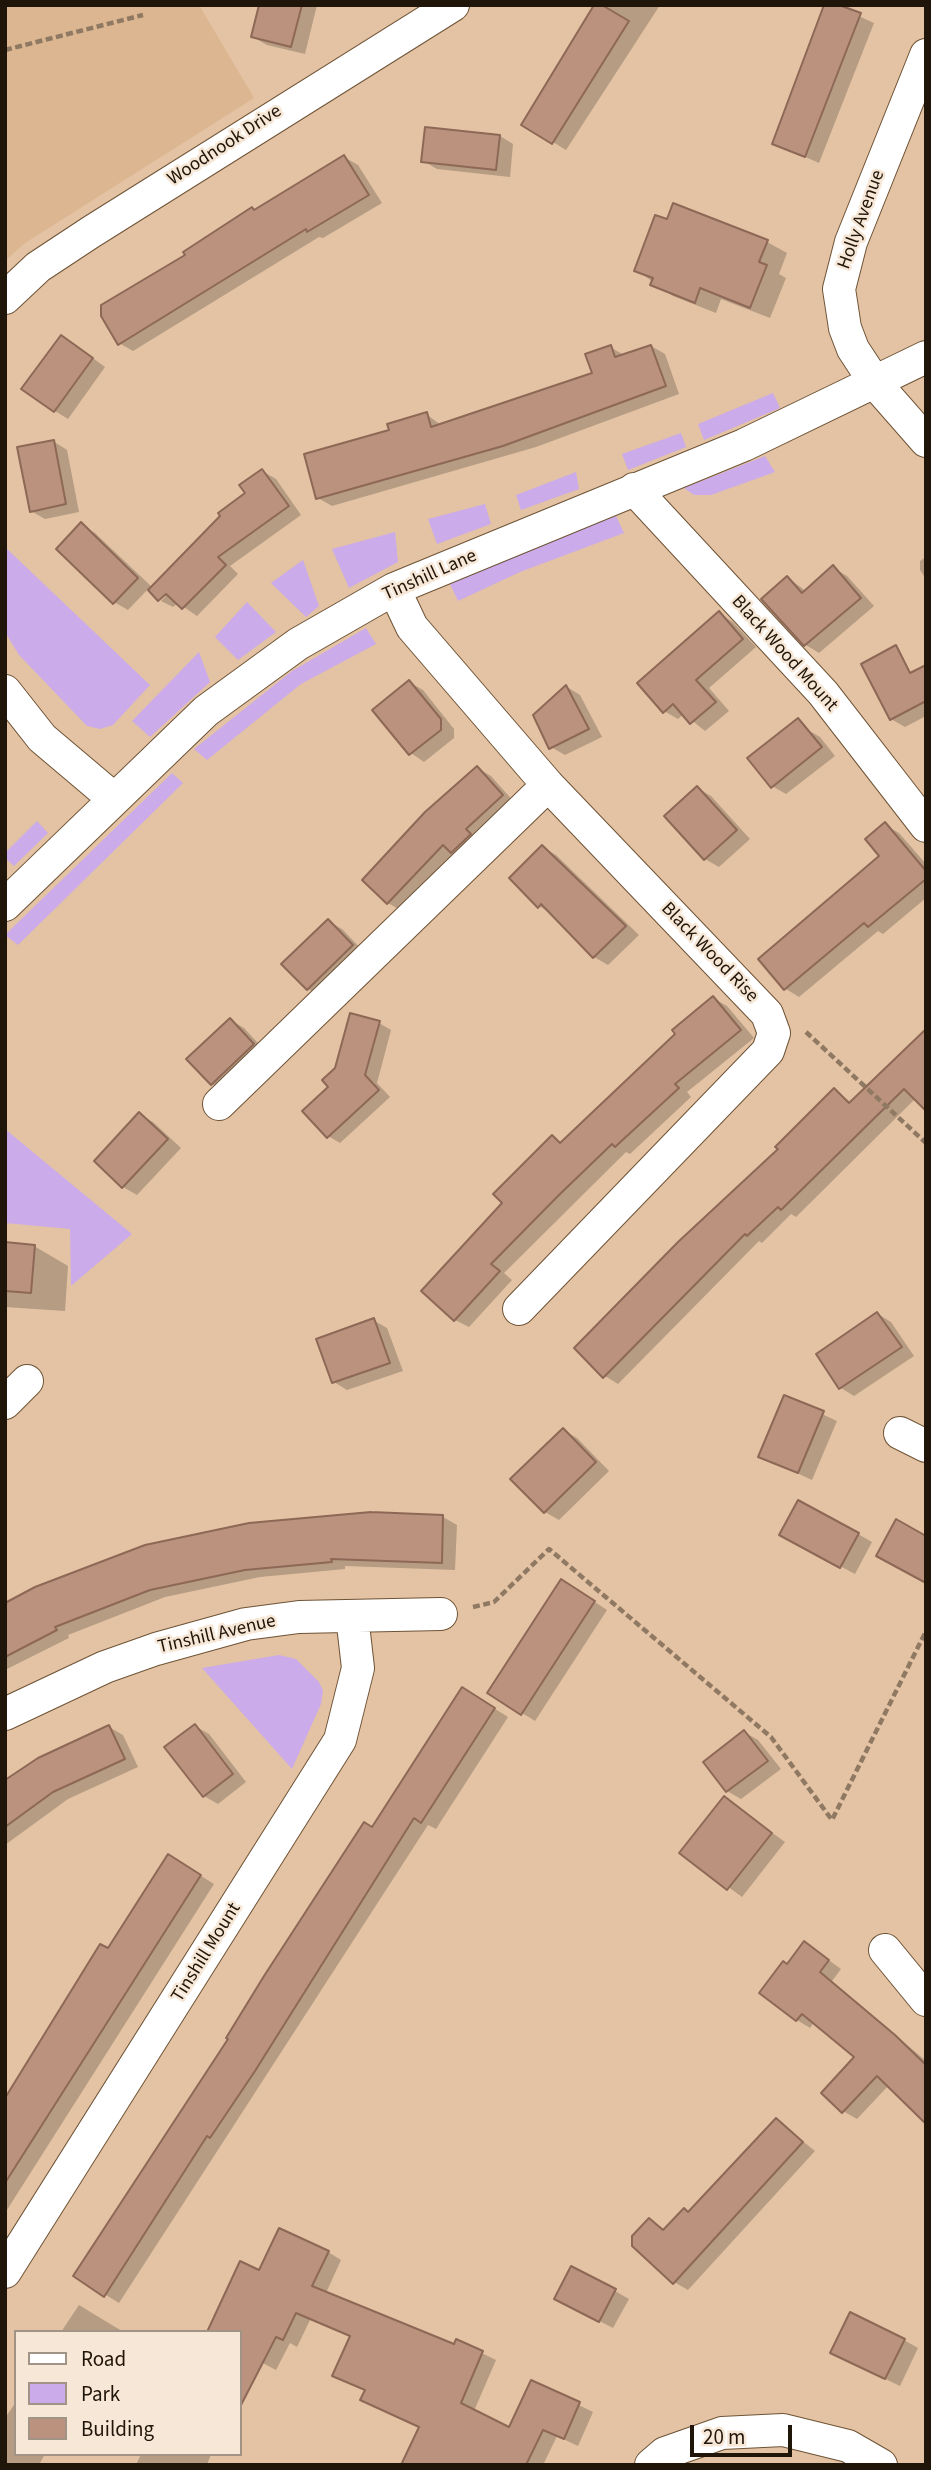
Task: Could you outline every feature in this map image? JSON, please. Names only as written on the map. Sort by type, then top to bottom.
[{"type":"street","name":"Woodnook Drive","points":[[5,298],[38,267],[409,17],[453,5]]},
{"type":"street","name":"Holly Avenue","points":[[926,55],[851,242],[839,289],[845,328],[853,349],[876,384],[926,442]]},
{"type":"street","name":"Tinshill Lane","points":[[5,905],[206,711],[298,644],[394,589],[744,446],[876,384],[926,357]]},
{"type":"street","name":"Black Wood Mount","points":[[634,489],[823,693],[926,826]]},
{"type":"street","name":"Black Wood Rise","points":[[394,589],[412,627],[548,785],[768,1014],[774,1033],[768,1051],[519,1309]]},
{"type":"street","points":[[5,691],[42,738],[113,798]]},
{"type":"street","points":[[219,1104],[548,785]]},
{"type":"street","points":[[5,1403],[27,1381]]},
{"type":"street","name":"Tinshill Avenue","points":[[5,1714],[105,1667],[202,1635],[299,1617],[441,1614]]},
{"type":"street","name":"Tinshill Mount","points":[[5,2272],[340,1740],[358,1668],[352,1616]]},
{"type":"street","points":[[885,1951],[926,2000]]},
{"type":"street","points":[[651,2465],[665,2453],[722,2433],[783,2430],[848,2446],[881,2465]]},
{"type":"path","points":[[5,50],[143,15]]},
{"type":"path","points":[[768,1014],[813,1036],[926,1143]]},
{"type":"path","points":[[441,1614],[494,1602],[549,1549],[771,1737],[832,1820],[926,1631]]},
{"type":"shaded area","points":[[5,5],[199,5],[254,98],[25,243],[5,261]]},
{"type":"green space","points":[[773,393],[780,408],[704,440],[698,424]]},
{"type":"green space","points":[[681,433],[686,447],[628,470],[622,454]]},
{"type":"green space","points":[[765,456],[775,472],[711,495],[694,495],[684,488]]},
{"type":"green space","points":[[576,472],[579,489],[521,510],[516,495]]},
{"type":"green space","points":[[485,504],[491,524],[437,544],[428,519]]},
{"type":"green space","points":[[616,516],[624,533],[520,572],[458,601],[450,584],[510,556]]},
{"type":"green space","points":[[395,532],[398,562],[349,588],[332,549]]},
{"type":"green space","points":[[5,547],[150,685],[113,725],[100,729],[87,726],[19,655],[5,632]]},
{"type":"green space","points":[[303,560],[319,606],[306,617],[271,583]]},
{"type":"green space","points":[[247,602],[276,632],[238,660],[215,637]]},
{"type":"green space","points":[[366,628],[376,644],[301,684],[207,760],[194,749],[292,671]]},
{"type":"green space","points":[[199,652],[210,682],[150,737],[132,721]]},
{"type":"green space","points":[[172,773],[183,783],[18,945],[5,935]]},
{"type":"green space","points":[[37,821],[48,833],[14,866],[5,858],[5,853]]},
{"type":"green space","points":[[5,1129],[132,1234],[71,1286],[70,1229],[5,1223]]},
{"type":"green space","points":[[279,1655],[296,1659],[319,1682],[323,1691],[321,1704],[292,1769],[202,1668]]},
{"type":"building","points":[[259,5],[302,5],[291,47],[251,37]]},
{"type":"building","points":[[594,5],[602,5],[629,21],[552,144],[521,125]]},
{"type":"building","points":[[824,5],[839,5],[861,13],[805,157],[772,144]]},
{"type":"building","points":[[425,127],[500,135],[496,170],[421,162]]},
{"type":"building","points":[[344,155],[369,195],[307,232],[306,229],[118,345],[101,316],[101,305],[185,255],[183,252],[252,207],[254,210]]},
{"type":"building","points":[[673,203],[768,240],[759,262],[767,265],[750,308],[700,288],[695,303],[650,285],[653,278],[634,271],[655,215],[667,219]]},
{"type":"building","points":[[61,335],[93,358],[54,412],[21,389]]},
{"type":"building","points":[[611,345],[615,357],[651,345],[666,386],[503,446],[316,499],[304,454],[389,430],[387,424],[427,412],[431,427],[592,373],[585,354]]},
{"type":"building","points":[[54,440],[66,504],[30,512],[17,447]]},
{"type":"building","points":[[262,469],[289,506],[218,557],[226,565],[182,609],[166,594],[158,601],[148,590],[220,516],[218,513],[245,493],[239,485]]},
{"type":"building","points":[[81,522],[138,578],[113,604],[56,549]]},
{"type":"building","points":[[833,565],[861,598],[804,646],[761,599],[787,576],[802,593]]},
{"type":"building","points":[[719,611],[743,639],[696,680],[716,702],[690,724],[673,704],[663,713],[637,683]]},
{"type":"building","points":[[896,645],[910,673],[926,665],[926,701],[890,720],[861,664]]},
{"type":"building","points":[[409,680],[441,719],[441,730],[409,755],[372,710]]},
{"type":"building","points":[[566,685],[589,729],[549,749],[533,715]]},
{"type":"building","points":[[798,718],[822,747],[771,788],[747,758]]},
{"type":"building","points":[[477,766],[503,795],[466,829],[471,834],[451,853],[443,845],[387,904],[362,880],[425,812]]},
{"type":"building","points":[[697,786],[737,830],[704,860],[664,816]]},
{"type":"building","points":[[885,822],[926,871],[926,879],[868,927],[864,923],[784,990],[758,959],[879,856],[865,839]]},
{"type":"building","points":[[542,845],[626,926],[593,958],[541,904],[538,908],[509,878]]},
{"type":"building","points":[[328,919],[353,945],[307,990],[281,964]]},
{"type":"building","points":[[713,996],[741,1030],[675,1084],[679,1088],[615,1147],[612,1144],[560,1194],[491,1264],[500,1271],[454,1321],[421,1291],[502,1203],[493,1194],[552,1135],[560,1143],[675,1034],[672,1030]]},
{"type":"building","points":[[350,1013],[380,1021],[365,1075],[379,1090],[327,1138],[302,1111],[328,1087],[322,1080],[335,1068]]},
{"type":"building","points":[[230,1018],[254,1044],[211,1085],[186,1059]]},
{"type":"building","points":[[926,1029],[926,1111],[904,1089],[781,1210],[778,1207],[747,1236],[745,1234],[603,1378],[574,1348],[678,1242],[778,1149],[775,1147],[834,1088],[849,1103]]},
{"type":"building","points":[[139,1112],[168,1139],[122,1188],[94,1161]]},
{"type":"building","points":[[5,1242],[35,1245],[31,1293],[5,1291]]},
{"type":"building","points":[[877,1312],[902,1347],[839,1389],[816,1354]]},
{"type":"building","points":[[374,1318],[390,1363],[332,1383],[316,1339]]},
{"type":"building","points":[[784,1395],[824,1411],[798,1473],[758,1457]]},
{"type":"building","points":[[563,1428],[596,1462],[544,1513],[510,1479]]},
{"type":"building","points":[[798,1500],[859,1533],[840,1568],[779,1535]]},
{"type":"building","points":[[371,1512],[443,1515],[442,1563],[331,1559],[332,1562],[245,1570],[150,1590],[55,1627],[57,1630],[5,1657],[5,1603],[35,1587],[145,1545],[249,1523]]},
{"type":"building","points":[[896,1519],[926,1536],[926,1583],[876,1556]]},
{"type":"building","points":[[561,1579],[595,1601],[521,1715],[487,1693]]},
{"type":"building","points":[[462,1687],[495,1708],[421,1823],[414,1818],[255,2071],[210,2138],[207,2136],[104,2297],[73,2276],[228,2039],[226,2038],[264,1976],[364,1822],[372,1827]]},
{"type":"building","points":[[195,1724],[233,1774],[203,1797],[164,1747]]},
{"type":"building","points":[[109,1725],[125,1759],[53,1792],[5,1827],[5,1780],[38,1758]]},
{"type":"building","points":[[744,1730],[768,1761],[726,1792],[703,1762]]},
{"type":"building","points":[[724,1796],[772,1833],[727,1890],[679,1853]]},
{"type":"building","points":[[168,1854],[201,1875],[5,2183],[5,2098],[100,1944],[108,1948]]},
{"type":"building","points":[[804,1941],[829,1960],[820,1972],[895,2035],[926,2065],[926,2124],[877,2076],[842,2113],[821,2093],[854,2057],[802,2014],[796,2021],[759,1993],[783,1961],[787,1964]]},
{"type":"building","points":[[776,2118],[803,2142],[673,2284],[632,2246],[632,2236],[649,2218],[663,2230],[684,2208],[688,2212]]},
{"type":"building","points":[[279,2228],[329,2251],[312,2286],[454,2344],[456,2339],[483,2351],[461,2403],[509,2427],[531,2380],[580,2402],[564,2439],[543,2430],[526,2465],[401,2465],[419,2427],[360,2400],[365,2390],[332,2376],[350,2336],[296,2313],[283,2340],[276,2337],[242,2403],[242,2330],[208,2330],[240,2261],[259,2270]]},
{"type":"building","points":[[571,2266],[616,2289],[599,2322],[554,2299]]},
{"type":"building","points":[[850,2312],[905,2339],[885,2379],[830,2353]]}]
